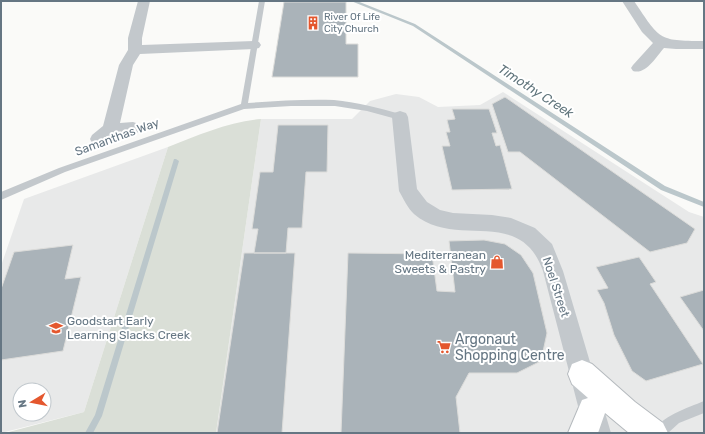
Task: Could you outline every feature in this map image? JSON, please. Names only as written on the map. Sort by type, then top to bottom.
[{"type":"main road","points":[[582,374],[625,412],[653,433]]},
{"type":"street","points":[[134,128],[104,134],[126,65],[135,50],[135,38],[144,1]]},
{"type":"street","points":[[628,1],[651,35],[662,42],[683,45],[704,45]]},
{"type":"street","points":[[638,68],[662,42]]},
{"type":"street","points":[[135,50],[254,45]]},
{"type":"street","name":"Noel Street","points":[[400,118],[408,191],[411,198],[422,210],[440,220],[507,225],[527,233],[537,240],[544,249],[553,271],[582,374],[591,425]]},
{"type":"lane","points":[[244,106],[262,1]]},
{"type":"lane","name":"Samanthas Way","points":[[1,196],[62,170],[244,106],[291,103],[335,103],[367,108],[400,118]]},
{"type":"lane","points":[[659,433],[675,419],[704,407]]},
{"type":"shaded area","points":[[503,92],[689,212],[704,217],[704,433],[216,433],[261,119],[352,119],[370,101],[396,94],[419,97],[438,107],[480,105]]},
{"type":"shaded area","points":[[261,119],[216,433],[5,433],[46,422],[52,422],[52,421],[84,412],[168,147],[225,126]]},
{"type":"shaded area","name":"Goodstart Early Learning Slacks Creek","points":[[168,147],[84,412],[52,420],[52,382],[12,382],[12,422],[44,422],[1,433],[1,266],[24,199]]},
{"type":"building","name":"River Of Life City Church","points":[[284,2],[346,2],[346,44],[358,44],[358,77],[272,77]]},
{"type":"building","points":[[505,97],[695,229],[687,243],[650,252],[520,152],[508,152],[492,104]]},
{"type":"building","points":[[452,109],[489,109],[497,133],[492,133],[496,146],[500,145],[512,189],[452,190],[442,146],[450,146],[446,132],[450,132],[447,120],[455,119]]},
{"type":"building","points":[[278,125],[328,125],[327,172],[306,172],[302,228],[288,228],[286,253],[254,253],[258,229],[252,229],[260,172],[273,172]]},
{"type":"building","name":"Argonaut Shopping Centre","points":[[484,240],[505,244],[521,255],[533,273],[547,333],[541,361],[517,373],[469,373],[456,397],[460,433],[341,433],[348,253],[432,254],[437,291],[455,292],[449,241]]},
{"type":"building","points":[[73,245],[65,279],[81,277],[63,351],[1,360],[1,289],[14,252]]},
{"type":"building","points":[[244,253],[295,253],[282,433],[217,433]]},
{"type":"building","points":[[639,257],[656,282],[650,284],[703,364],[646,381],[632,371],[614,335],[604,303],[597,290],[608,288],[596,267]]},
{"type":"building","points":[[704,290],[704,331],[680,297]]},
{"type":"waterway","name":"Timothy Creek","points":[[353,1],[414,25],[663,188],[704,205]]},
{"type":"waterway","points":[[89,433],[98,416],[176,161]]},
{"type":"place","name":"River Of Life City Church","points":[[313,23]]},
{"type":"place","name":"Mediterranean Sweets & Pastry","points":[[497,262]]},
{"type":"place","name":"Goodstart Early Learning Slacks Creek","points":[[56,328]]},
{"type":"place","name":"Argonaut Shopping Centre","points":[[444,347]]}]
